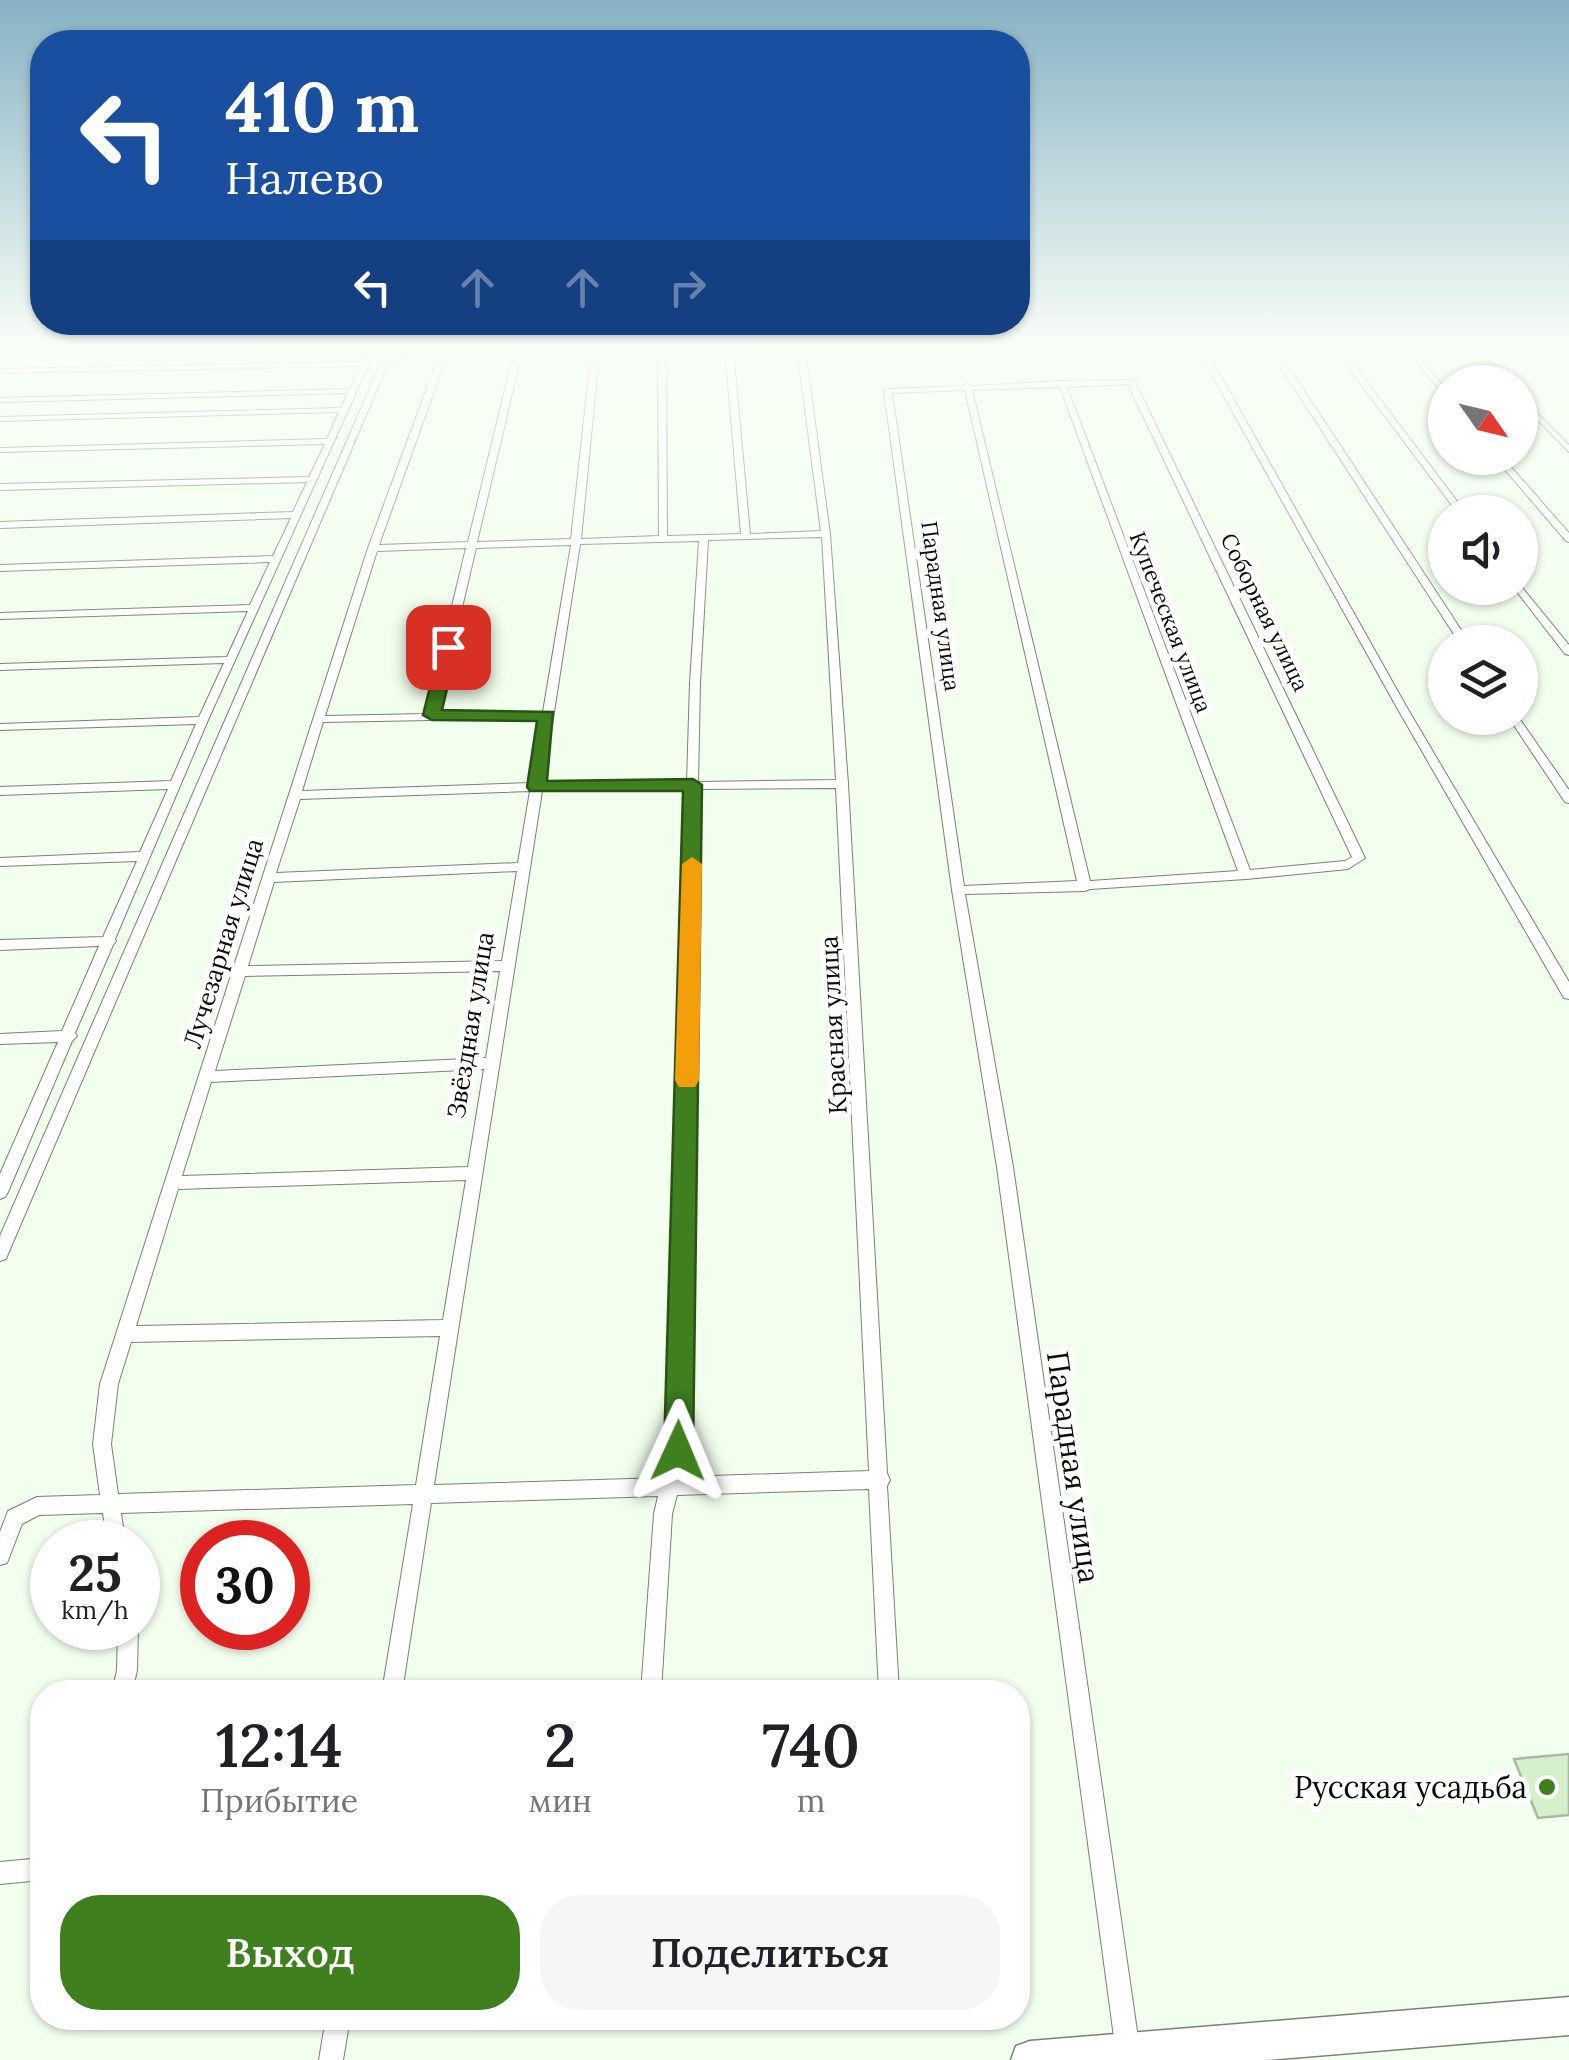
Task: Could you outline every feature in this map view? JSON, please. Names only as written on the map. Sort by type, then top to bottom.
[{"type":"main road","points":[[1030,2060],[1569,2016]]},
{"type":"street","points":[[0,450],[288,442]]},
{"type":"street","points":[[0,1192],[70,1036],[174,784],[329,442]]},
{"type":"street","points":[[0,1254],[351,442]]},
{"type":"street","name":"Лучезарная улица","points":[[112,1520],[102,1444],[103,1414],[373,548],[411,442]]},
{"type":"street","points":[[432,715],[497,442]]},
{"type":"street","name":"Звёздная улица","points":[[394,1680],[576,538],[586,442]]},
{"type":"street","points":[[662,442],[662,538]]},
{"type":"street","points":[[738,442],[746,535]]},
{"type":"street","name":"Красная улица","points":[[814,442],[826,534],[842,784],[889,1680]]},
{"type":"street","name":"Парадная улица","points":[[895,442],[958,890],[1005,1168],[1128,2053]]},
{"type":"street","points":[[980,442],[1085,887]]},
{"type":"street","name":"Купеческая улица","points":[[1084,442],[1246,875]]},
{"type":"street","name":"Соборная улица","points":[[1160,442],[1358,854],[1357,862],[1246,875]]},
{"type":"street","points":[[1254,442],[1569,994]]},
{"type":"street","points":[[1334,442],[1453,625]]},
{"type":"street","points":[[1408,442],[1448,495]]},
{"type":"street","points":[[1514,475],[1569,539]]},
{"type":"street","points":[[0,487],[312,478]]},
{"type":"street","points":[[0,525],[296,515]]},
{"type":"street","points":[[373,548],[576,538],[826,534]]},
{"type":"street","points":[[652,1680],[663,1514],[678,1451],[693,785],[704,538]]},
{"type":"street","points":[[0,568],[276,559]]},
{"type":"street","points":[[1532,605],[1569,652]]},
{"type":"street","points":[[0,616],[255,608]]},
{"type":"street","points":[[0,667],[232,660]]},
{"type":"street","points":[[320,719],[547,716]]},
{"type":"street","points":[[0,727],[203,720]]},
{"type":"street","points":[[1526,735],[1569,798]]},
{"type":"street","points":[[0,791],[174,784]]},
{"type":"street","points":[[295,795],[536,787],[842,784]]},
{"type":"street","points":[[0,862],[146,856]]},
{"type":"street","points":[[270,878],[524,867]]},
{"type":"street","points":[[958,890],[1085,887],[1246,875]]},
{"type":"street","points":[[0,945],[110,941]]},
{"type":"street","points":[[240,971],[508,966]]},
{"type":"street","points":[[0,1039],[70,1036]]},
{"type":"street","points":[[207,1077],[492,1064]]},
{"type":"street","points":[[0,1148],[20,1147]]},
{"type":"street","points":[[172,1183],[473,1173]]},
{"type":"street","points":[[126,1334],[449,1328]]},
{"type":"street","points":[[0,1556],[15,1518],[30,1508],[881,1480]]},
{"type":"street","points":[[125,1680],[128,1650]]},
{"type":"street","points":[[0,1873],[30,1871]]},
{"type":"street","points":[[330,2060],[336,2030]]},
{"type":"building","name":"Русская усадьба","points":[[1569,1754],[1569,1815],[1538,1818],[1514,1759]]},
{"type":"slow traffic","points":[[687,1080],[692,864]]},
{"type":"place","name":"Русская усадьба","points":[[1547,1787]]},
{"type":"route","points":[[448,647],[432,715],[547,716],[536,787],[693,785],[678,1451]]}]
